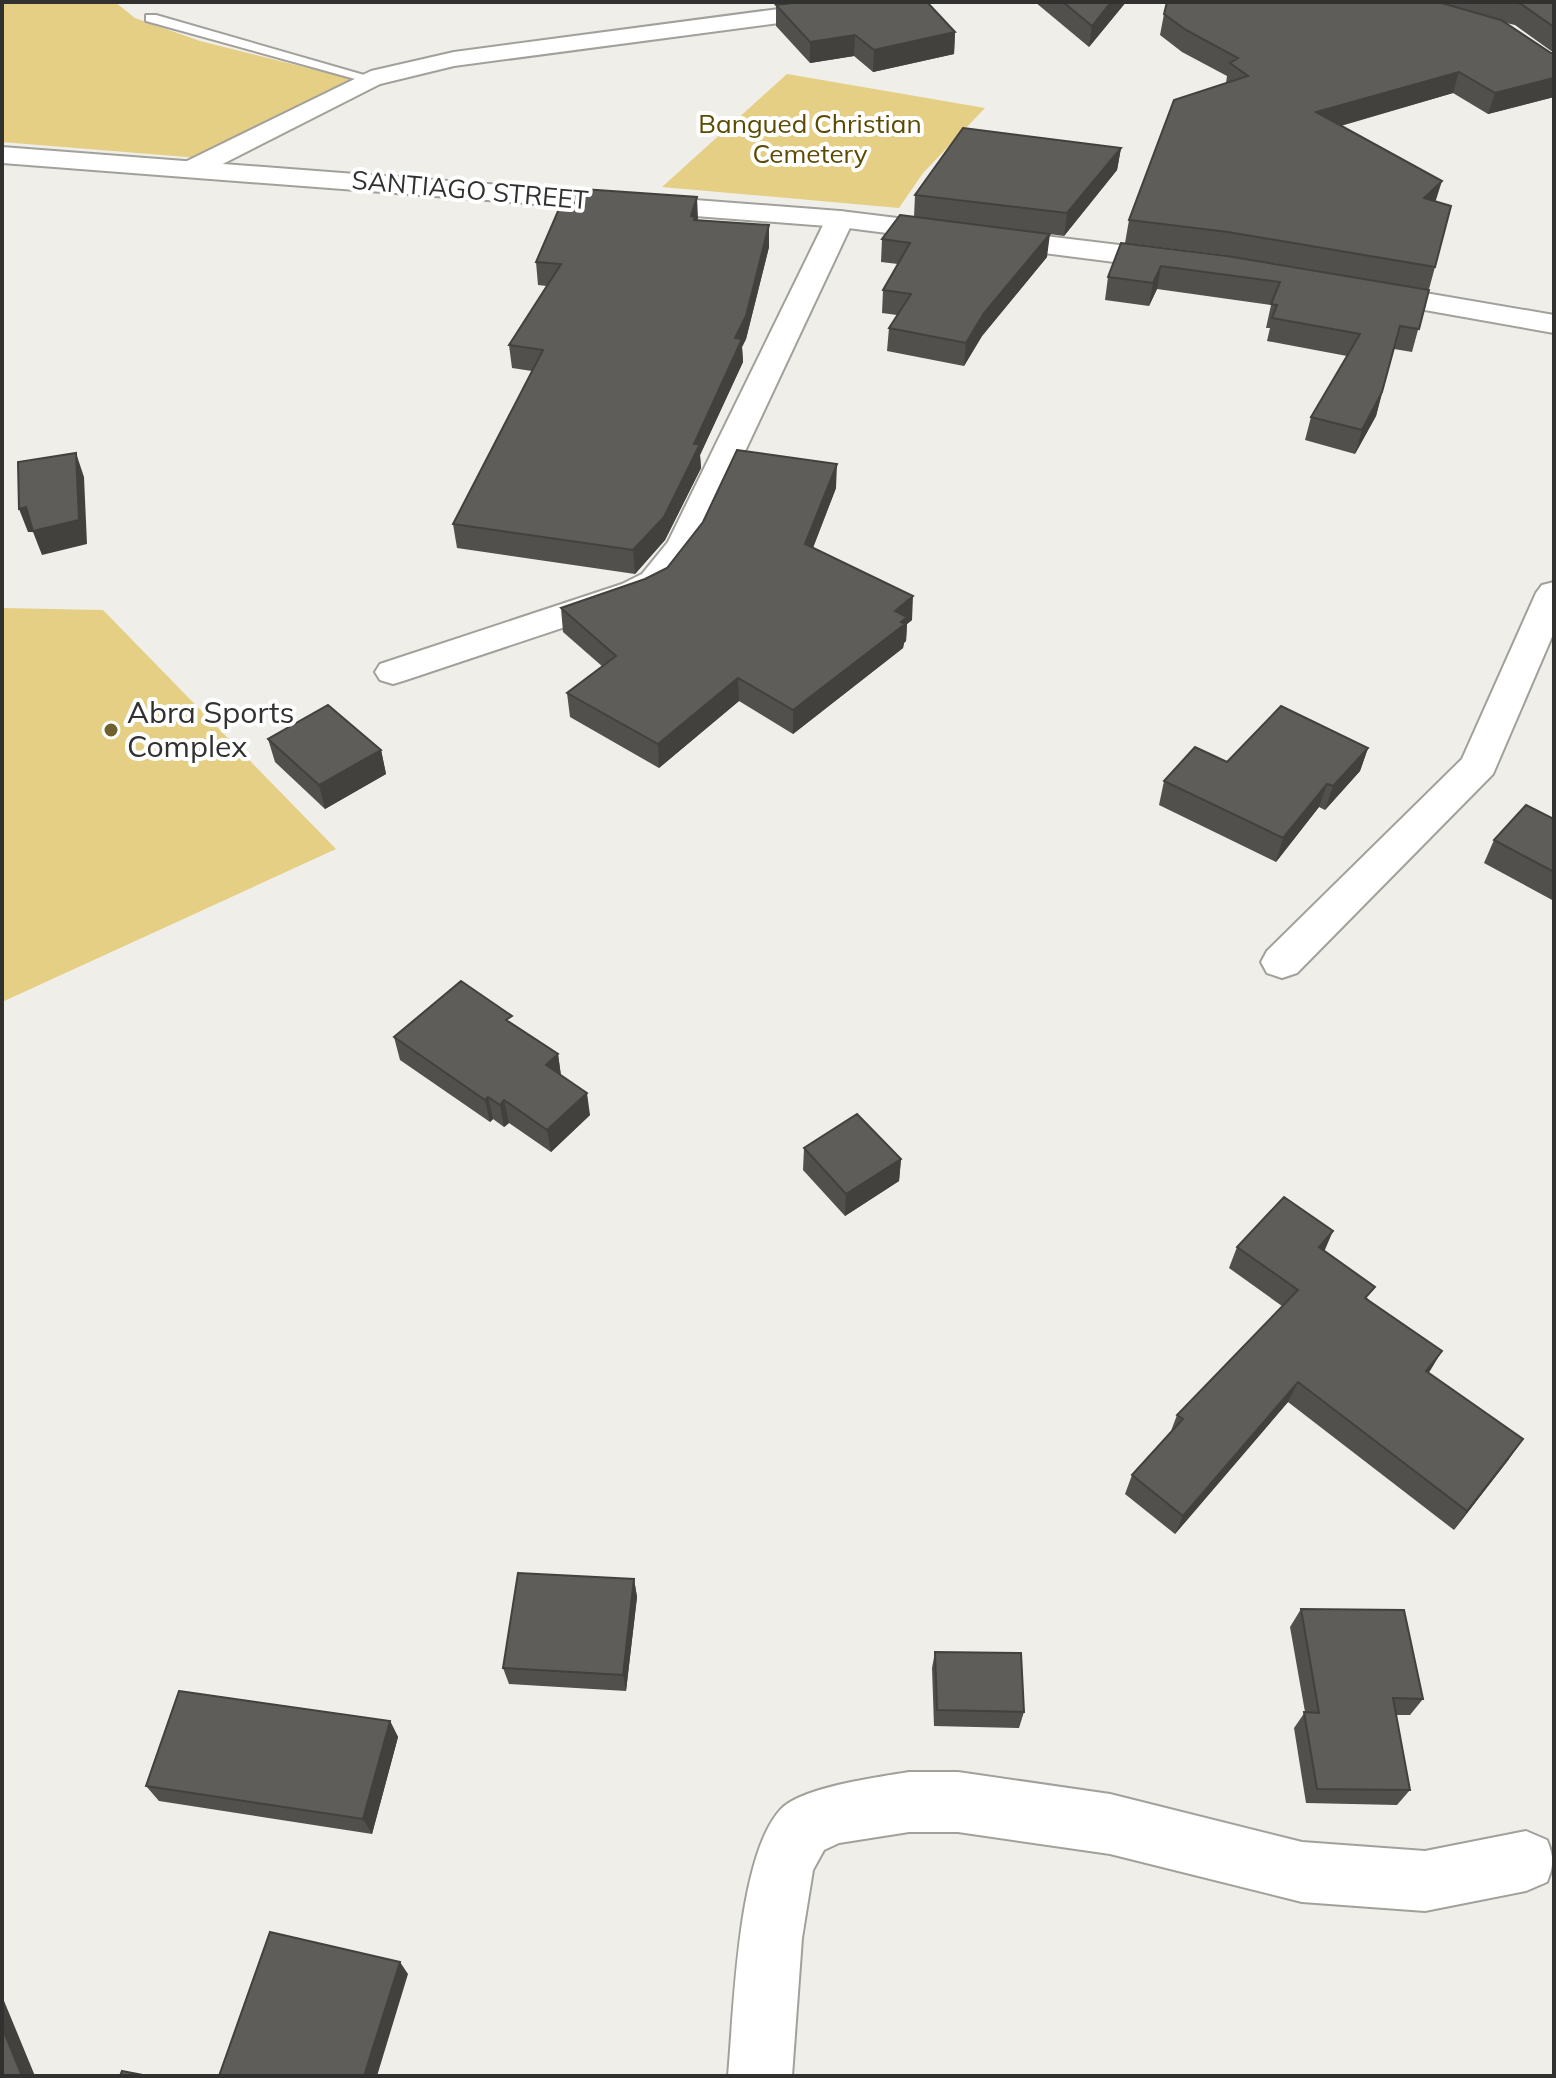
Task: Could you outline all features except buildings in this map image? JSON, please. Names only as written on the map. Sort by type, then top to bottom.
[{"type":"street","points":[[194,168],[371,79],[454,59],[885,2]]},
{"type":"street","name":"SANTIAGO STREET","points":[[2,155],[840,219],[1208,265]]},
{"type":"street","points":[[393,672],[634,592],[654,582],[684,545],[840,219]]},
{"type":"street","points":[[1334,286],[1554,324]]},
{"type":"street","points":[[1282,962],[1479,765],[1554,593]]},
{"type":"street","points":[[760,2076],[771,1938],[784,1863],[803,1829],[836,1814],[909,1802],[958,1802],[1110,1824],[1302,1872],[1332,1875],[1425,1881],[1526,1861]]},
{"type":"lane","points":[[151,18],[371,79]]},
{"type":"green space","points":[[2,2],[115,2],[135,18],[200,41],[352,79],[199,158],[2,142]]},
{"type":"green space","name":"Bangued Christian Cemetery","points":[[787,74],[985,108],[923,173],[899,208],[662,187]]},
{"type":"green space","name":"Abra Sports Complex","points":[[2,608],[103,610],[336,849],[2,1002]]},
{"type":"place","name":"Abra Sports Complex","points":[[111,730]]}]
